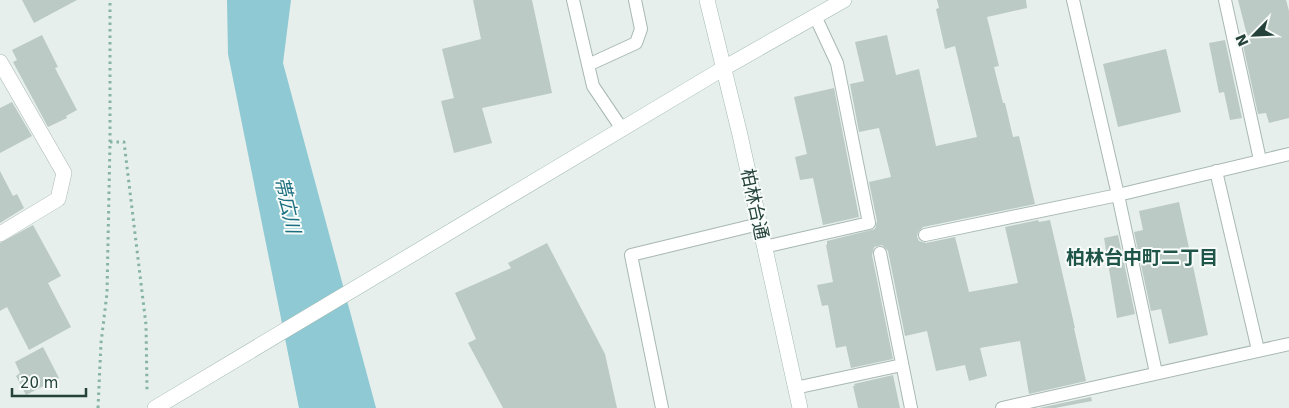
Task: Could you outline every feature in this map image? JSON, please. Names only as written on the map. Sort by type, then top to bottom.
[{"type":"street","name":"柏林台通","points":[[707,0],[800,408]]},
{"type":"street","points":[[151,403],[433,243],[724,68],[844,0]]},
{"type":"street","points":[[0,62],[64,173],[58,199],[0,234]]},
{"type":"lane","points":[[574,0],[593,86],[622,130]]},
{"type":"lane","points":[[588,65],[636,43],[641,29],[635,0]]},
{"type":"lane","points":[[1073,0],[1156,372]]},
{"type":"lane","points":[[1225,0],[1260,160]]},
{"type":"lane","points":[[764,246],[869,223],[837,63],[815,16]]},
{"type":"lane","points":[[925,235],[1118,195],[1289,154]]},
{"type":"lane","points":[[1216,171],[1258,350]]},
{"type":"lane","points":[[662,408],[631,255],[759,224]]},
{"type":"lane","points":[[880,253],[911,408]]},
{"type":"lane","points":[[1002,408],[1156,372],[1289,344]]},
{"type":"lane","points":[[795,388],[902,365]]},
{"type":"path","points":[[98,408],[101,343],[108,292],[110,0]]},
{"type":"path","points":[[110,142],[124,142],[146,325],[151,403]]},
{"type":"water","name":"帯広川","points":[[227,0],[291,0],[283,63],[376,408],[299,408],[228,54]]},
{"type":"building","points":[[22,0],[77,0],[34,23]]},
{"type":"building","points":[[473,0],[532,0],[552,93],[482,108],[492,143],[454,153],[441,101],[454,98],[442,49],[481,39]]},
{"type":"building","points":[[937,0],[1026,0],[1027,8],[987,17],[999,66],[994,67],[1003,103],[1005,103],[1013,137],[1019,136],[1035,204],[923,227],[918,232],[917,237],[919,241],[926,243],[955,237],[969,292],[1018,283],[1005,227],[1038,220],[1039,222],[1050,220],[1086,381],[1029,394],[1020,341],[980,348],[987,376],[969,381],[965,365],[936,371],[927,331],[905,336],[888,251],[882,245],[874,247],[872,255],[893,359],[851,368],[846,346],[836,348],[828,305],[822,306],[817,285],[833,282],[826,245],[827,241],[875,229],[877,221],[869,182],[891,177],[879,128],[859,132],[850,84],[864,81],[855,42],[887,35],[896,75],[919,69],[936,146],[977,137],[955,46],[945,49],[936,9],[939,8]]},
{"type":"building","points":[[1238,0],[1286,0],[1289,11],[1289,118],[1269,123],[1266,113],[1258,114],[1241,36],[1247,35]]},
{"type":"building","points":[[42,35],[58,67],[55,68],[77,110],[66,116],[67,118],[48,127],[13,62],[17,60],[12,50]]},
{"type":"building","points":[[1225,40],[1242,118],[1230,120],[1224,92],[1219,93],[1209,43]]},
{"type":"building","points":[[1166,49],[1181,112],[1118,127],[1103,64]]},
{"type":"building","points":[[834,88],[859,217],[823,225],[813,178],[800,180],[795,157],[807,154],[794,97]]},
{"type":"building","points":[[12,102],[32,136],[0,153],[0,108]]},
{"type":"building","points":[[0,171],[13,196],[17,194],[24,208],[0,223]]},
{"type":"building","points":[[1179,202],[1208,335],[1169,344],[1161,309],[1151,311],[1134,232],[1143,230],[1139,211]]},
{"type":"building","points":[[33,225],[61,276],[48,283],[71,327],[29,350],[7,307],[0,311],[0,243]]},
{"type":"building","points":[[1118,235],[1135,314],[1117,318],[1104,238]]},
{"type":"building","points":[[547,243],[605,354],[617,408],[503,408],[468,343],[476,339],[455,293],[511,268],[508,263]]},
{"type":"building","points":[[43,347],[59,378],[26,395],[16,376],[20,373],[15,362]]},
{"type":"building","points":[[893,375],[900,408],[858,408],[854,384]]},
{"type":"building","points":[[1091,397],[1092,401],[1055,408],[1039,408]]},
{"type":"district","name":"柏林台中町二丁目","points":[[1142,257]]}]
